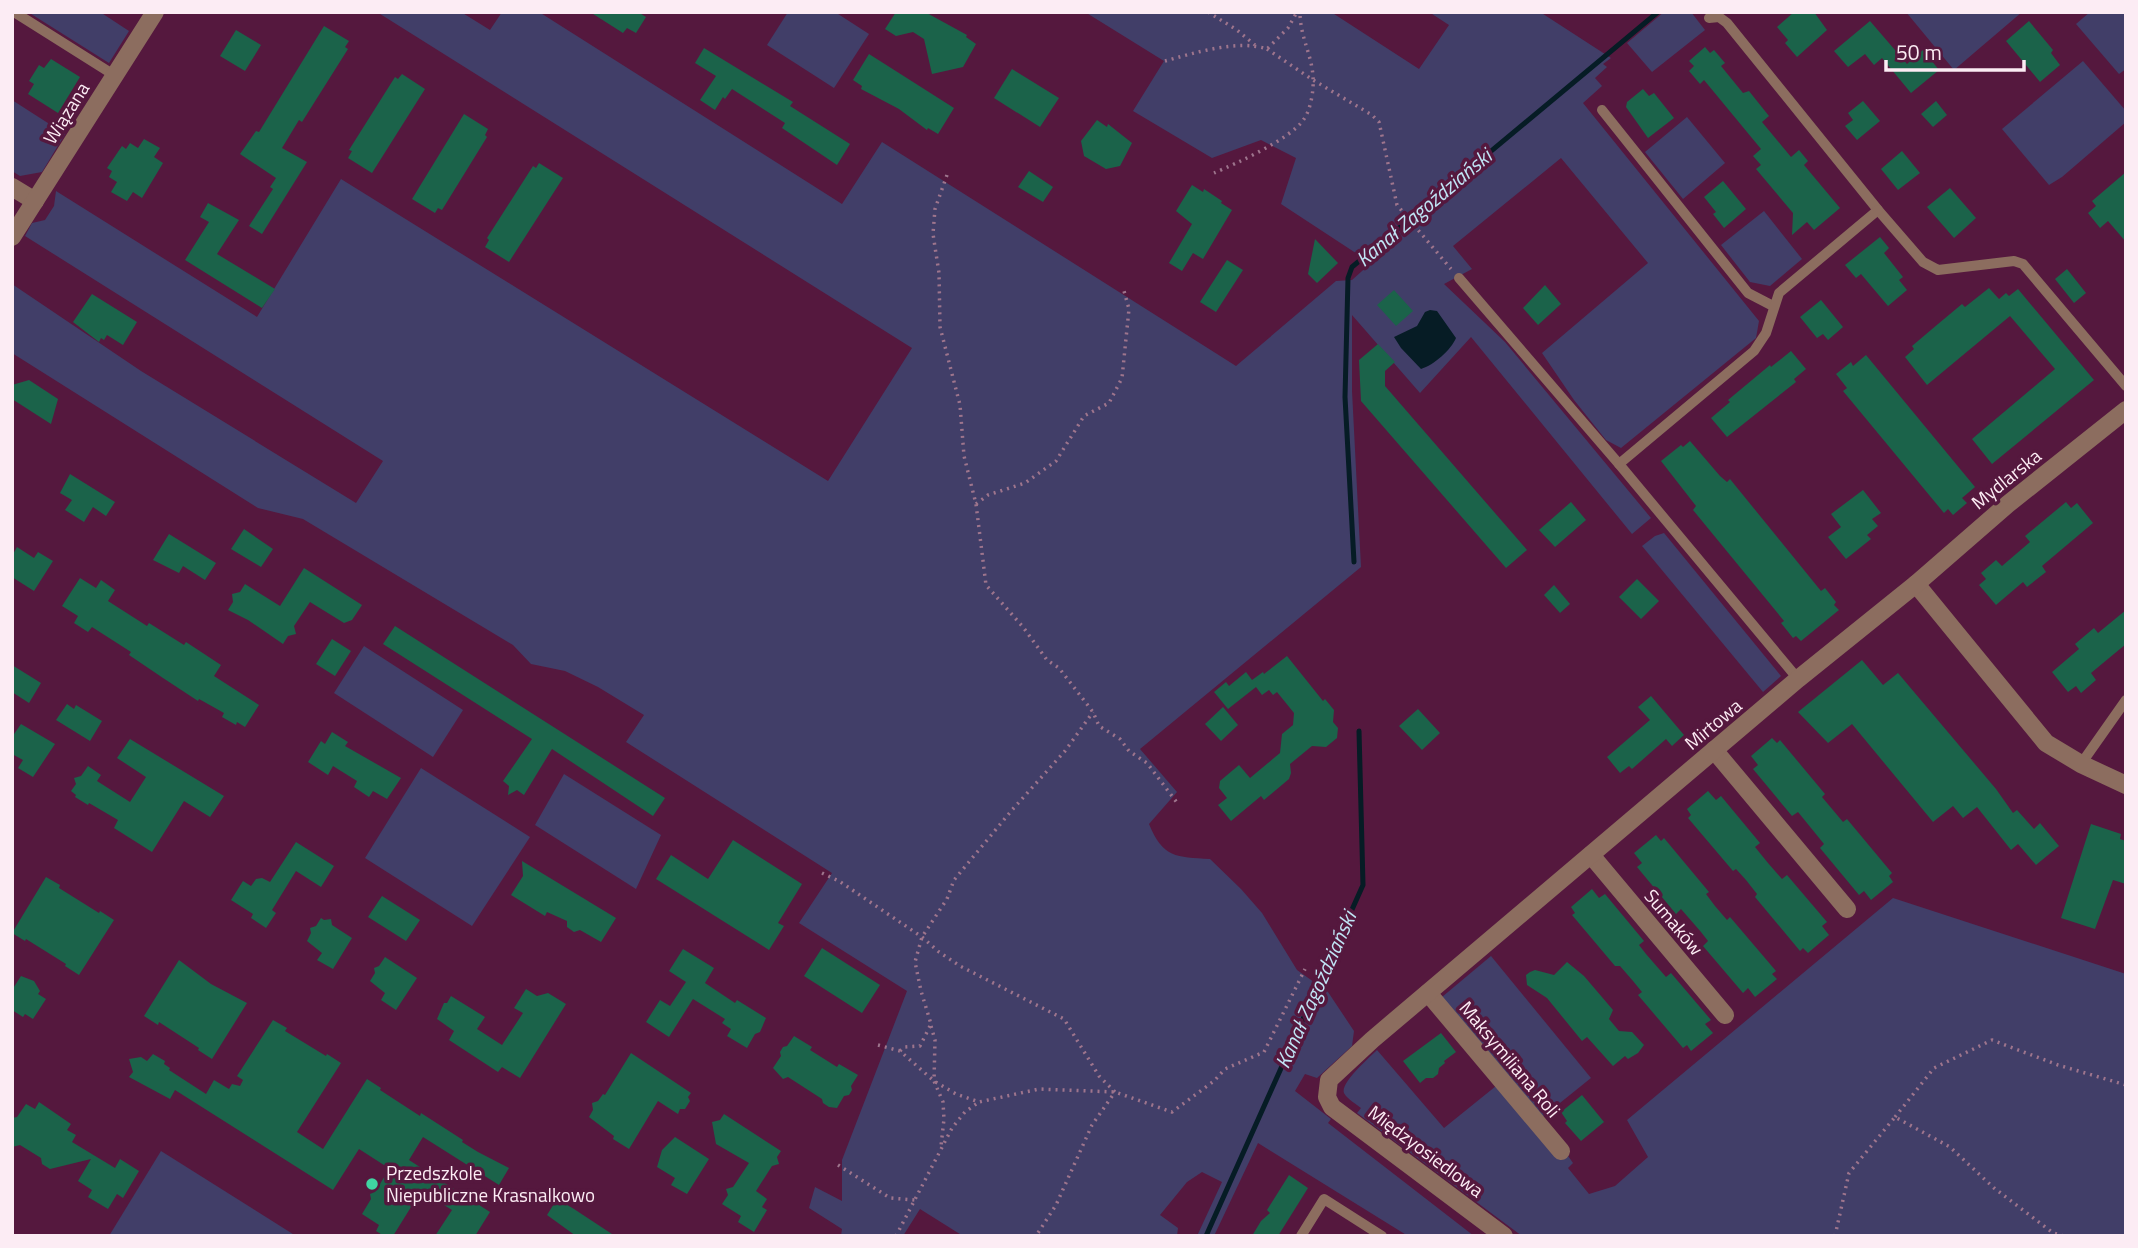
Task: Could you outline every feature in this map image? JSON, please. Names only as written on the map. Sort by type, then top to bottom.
[{"type":"street","name":"Wiązana","points":[[12,237],[155,12]]},
{"type":"street","points":[[12,187],[35,201]]},
{"type":"street","name":"Mydlarska","points":[[1916,584],[2008,504],[2126,410]]},
{"type":"street","points":[[1916,584],[2046,743],[2081,764],[2126,785]]},
{"type":"street","name":"Mirtowa","points":[[1327,1097],[1329,1080],[1428,993],[1798,679],[1916,584]]},
{"type":"street","points":[[1714,750],[1847,909]]},
{"type":"street","name":"Sumaków","points":[[1591,855],[1724,1015]]},
{"type":"street","name":"Maksymiliana Roli","points":[[1428,993],[1561,1151]]},
{"type":"street","name":"Międzyosiedlowa","points":[[1327,1097],[1332,1107],[1504,1236]]},
{"type":"lane","points":[[14,12],[114,75]]},
{"type":"lane","points":[[1709,18],[1720,17],[1727,23],[1923,262],[1938,270],[2014,261],[2023,264],[2126,386]]},
{"type":"lane","points":[[1602,110],[1748,293],[1773,306]]},
{"type":"lane","points":[[1619,464],[1754,352],[1766,333],[1779,293],[1878,210]]},
{"type":"lane","points":[[1459,278],[1619,464],[1798,679]]},
{"type":"lane","points":[[2081,764],[2126,699]]},
{"type":"lane","points":[[1301,1236],[1324,1199],[1382,1236]]},
{"type":"path","points":[[1208,12],[1255,45],[1267,49],[1372,115],[1378,122],[1397,205],[1459,278]]},
{"type":"path","points":[[1267,49],[1288,28],[1299,12]]},
{"type":"path","points":[[1214,173],[1278,141],[1304,120],[1313,80],[1300,29],[1299,12]]},
{"type":"path","points":[[1165,61],[1206,50],[1255,45]]},
{"type":"path","points":[[947,175],[935,209],[933,234],[939,273],[940,327],[960,405],[964,456],[976,504],[986,585],[1023,627],[1047,660],[1059,668],[1093,712],[1099,726],[1120,739],[1129,751],[1147,763],[1178,804]]},
{"type":"path","points":[[976,504],[988,495],[1025,483],[1056,461],[1084,416],[1109,403],[1122,378],[1129,309],[1124,291]]},
{"type":"path","points":[[940,1150],[943,1102],[934,1082],[934,1040],[915,962],[922,936],[947,899],[954,880],[1065,751],[1093,712]]},
{"type":"path","points":[[822,873],[839,881],[922,936],[960,966],[1064,1019],[1099,1076],[1115,1092]]},
{"type":"path","points":[[896,1236],[952,1128],[965,1112],[979,1102],[1039,1089],[1115,1092],[1172,1112],[1214,1081],[1225,1069],[1264,1052],[1306,969]]},
{"type":"path","points":[[900,1051],[904,1047],[920,1046],[931,1024]]},
{"type":"path","points":[[1835,1236],[1849,1173],[1934,1068],[1993,1040],[2059,1065],[2126,1085]]},
{"type":"path","points":[[878,1045],[900,1051],[934,1082],[979,1102]]},
{"type":"path","points":[[1037,1236],[1056,1205],[1092,1125],[1115,1092]]},
{"type":"path","points":[[1895,1117],[1950,1147],[2003,1195],[2053,1233],[2064,1236]]},
{"type":"path","points":[[838,1165],[890,1198],[915,1200]]},
{"type":"shaded area","points":[[28,12],[100,12],[129,31],[109,63]]},
{"type":"shaded area","points":[[377,12],[461,12],[490,30],[502,12],[539,12],[842,204],[882,142],[1236,366],[1336,281],[1352,280],[1371,263],[1281,204],[1296,158],[1261,140],[1212,158],[1133,111],[1164,61],[1085,12],[1331,12],[1419,69],[1449,25],[1429,12],[1540,12],[1611,58],[1603,64],[1607,67],[1595,78],[1602,86],[1583,103],[1759,321],[1756,338],[1621,448],[1606,440],[1542,353],[1648,263],[1561,158],[1453,246],[1472,269],[1444,284],[1505,342],[1651,518],[1632,534],[1471,337],[1420,393],[1352,315],[1352,391],[1361,567],[1140,749],[1177,792],[1149,824],[1160,844],[1172,854],[1210,859],[1262,913],[1297,970],[1328,992],[1354,1031],[1352,1046],[1317,1078],[1305,1074],[1295,1091],[1331,1119],[1328,1123],[1474,1236],[1408,1236],[1258,1143],[1214,1236],[1197,1236],[1222,1182],[1202,1172],[1187,1182],[1160,1215],[1178,1228],[1177,1236],[963,1236],[920,1209],[903,1236],[841,1236],[842,1229],[809,1208],[815,1187],[842,1201],[842,1160],[907,991],[799,923],[832,873],[626,742],[644,715],[565,671],[531,664],[513,645],[303,519],[258,508],[12,353],[12,284],[141,371],[356,503],[383,461],[25,236],[32,223],[45,220],[54,206],[56,191],[257,317],[341,179],[828,481],[912,348]]},
{"type":"shaded area","points":[[788,12],[835,12],[869,34],[834,88],[767,45]]},
{"type":"shaded area","points":[[1664,12],[1691,12],[1705,30],[1652,72],[1627,43]]},
{"type":"shaded area","points":[[1906,12],[2022,12],[1954,70]]},
{"type":"shaded area","points":[[2090,12],[2126,12],[2126,69],[2119,74],[2076,24]]},
{"type":"shaded area","points":[[2083,61],[2126,111],[2126,122],[2049,185],[2002,129]]},
{"type":"shaded area","points":[[12,100],[65,134],[42,172],[20,176],[12,171]]},
{"type":"shaded area","points":[[1687,117],[1725,163],[1683,199],[1645,152]]},
{"type":"shaded area","points":[[1764,211],[1802,259],[1770,286],[1750,282],[1721,245]]},
{"type":"shaded area","points":[[1664,533],[1781,676],[1763,692],[1642,546]]},
{"type":"shaded area","points":[[364,646],[463,710],[433,757],[334,693]]},
{"type":"shaded area","points":[[421,768],[530,837],[472,926],[365,858]]},
{"type":"shaded area","points":[[564,774],[661,835],[636,889],[535,825]]},
{"type":"shaded area","points":[[1893,898],[2126,974],[2126,1236],[1522,1236],[1357,1113],[1361,1108],[1344,1093],[1346,1083],[1377,1050],[1444,1128],[1496,1086],[1566,1153],[1573,1163],[1568,1168],[1589,1194],[1615,1186],[1648,1157],[1627,1120]]},
{"type":"shaded area","points":[[1491,956],[1591,1078],[1540,1119],[1442,997]]},
{"type":"shaded area","points":[[161,1151],[296,1236],[109,1236]]},
{"type":"water","points":[[1437,311],[1456,338],[1442,356],[1421,369],[1394,337],[1417,326],[1425,312]]},
{"type":"building","points":[[590,12],[638,12],[646,17],[636,33],[627,28],[623,33]]},
{"type":"building","points":[[896,12],[925,12],[967,35],[966,37],[976,44],[963,67],[932,74],[924,39],[913,32],[896,36],[885,29]]},
{"type":"building","points":[[1794,12],[1814,12],[1827,30],[1797,57],[1785,43],[1788,40],[1777,27]]},
{"type":"building","points":[[1870,21],[1907,64],[1923,50],[1939,70],[1911,93],[1882,58],[1874,65],[1865,54],[1848,67],[1834,51]]},
{"type":"building","points":[[2029,21],[2053,50],[2051,53],[2060,65],[2040,82],[2006,41]]},
{"type":"building","points":[[324,26],[349,41],[345,47],[348,49],[302,122],[299,120],[282,148],[307,162],[262,234],[249,226],[273,189],[270,187],[276,178],[240,154],[256,131],[259,132]]},
{"type":"building","points":[[236,30],[261,45],[245,71],[220,56]]},
{"type":"building","points":[[1705,47],[1710,53],[1714,50],[1725,63],[1721,66],[1743,93],[1749,91],[1769,116],[1762,122],[1791,157],[1799,150],[1808,161],[1804,165],[1840,208],[1814,230],[1807,222],[1792,235],[1793,213],[1756,169],[1761,165],[1753,156],[1761,149],[1704,80],[1700,84],[1689,71],[1694,66],[1689,61]]},
{"type":"building","points":[[704,48],[793,102],[790,106],[850,144],[837,165],[782,128],[785,123],[732,89],[715,110],[700,100],[716,76],[695,63]]},
{"type":"building","points":[[869,54],[954,108],[938,134],[861,89],[862,86],[853,80]]},
{"type":"building","points":[[51,59],[80,77],[58,113],[28,94],[34,84],[29,81],[39,65],[44,68]]},
{"type":"building","points":[[1012,69],[1059,98],[1040,127],[994,98]]},
{"type":"building","points":[[402,74],[425,89],[372,173],[348,158],[352,151],[349,150],[395,77],[398,79]]},
{"type":"building","points":[[1643,89],[1649,96],[1654,93],[1674,118],[1648,138],[1626,107],[1627,102]]},
{"type":"building","points":[[1863,101],[1880,121],[1857,140],[1845,126],[1853,120],[1848,113]]},
{"type":"building","points":[[1936,101],[1947,115],[1933,127],[1921,114]]},
{"type":"building","points":[[464,114],[488,129],[485,135],[487,137],[442,210],[438,208],[435,213],[412,199]]},
{"type":"building","points":[[1097,120],[1107,127],[1108,124],[1132,143],[1120,166],[1106,169],[1084,156],[1081,141]]},
{"type":"building","points":[[144,139],[160,148],[154,157],[163,163],[142,198],[133,192],[127,201],[111,192],[117,182],[109,177],[112,171],[107,168],[122,146],[126,149],[130,143],[138,148]]},
{"type":"building","points":[[1902,151],[1920,173],[1898,190],[1881,169]]},
{"type":"building","points":[[539,163],[563,178],[509,262],[485,247],[489,240],[487,238],[533,166],[536,168]]},
{"type":"building","points":[[1029,171],[1053,187],[1043,202],[1018,187]]},
{"type":"building","points":[[2126,172],[2126,242],[2108,221],[2100,228],[2088,213],[2096,206],[2092,201]]},
{"type":"building","points":[[1723,181],[1746,209],[1724,228],[1704,197]]},
{"type":"building","points":[[1192,185],[1203,192],[1204,189],[1232,210],[1203,259],[1193,253],[1182,271],[1169,263],[1192,224],[1176,211]]},
{"type":"building","points":[[1950,188],[1976,218],[1954,238],[1927,207]]},
{"type":"building","points":[[208,203],[239,220],[217,254],[275,289],[262,308],[185,260],[209,222],[200,217]]},
{"type":"building","points":[[1880,237],[1889,248],[1884,253],[1903,277],[1899,280],[1907,290],[1888,306],[1861,274],[1856,278],[1845,265]]},
{"type":"building","points":[[1315,239],[1338,263],[1317,283],[1308,274]]},
{"type":"building","points":[[1227,260],[1243,270],[1216,312],[1200,302]]},
{"type":"building","points":[[2067,269],[2086,293],[2074,303],[2055,279]]},
{"type":"building","points":[[1545,285],[1561,304],[1538,325],[1523,308]]},
{"type":"building","points":[[1989,288],[1999,299],[2018,289],[2094,380],[1992,464],[1972,439],[2055,369],[2010,316],[1927,385],[1905,357],[1914,349],[1912,346],[1962,304],[1965,307]]},
{"type":"building","points":[[1394,290],[1413,311],[1396,326],[1377,305]]},
{"type":"building","points":[[92,294],[137,322],[123,345],[107,335],[99,342],[73,322]]},
{"type":"building","points":[[1821,300],[1843,327],[1828,340],[1823,334],[1817,338],[1800,317]]},
{"type":"building","points":[[1378,344],[1395,362],[1385,371],[1385,386],[1527,550],[1506,568],[1361,401],[1359,360]]},
{"type":"building","points":[[1791,351],[1806,369],[1794,379],[1796,382],[1727,437],[1711,418],[1730,402],[1728,400]]},
{"type":"building","points":[[1866,355],[1975,487],[1962,498],[1967,503],[1953,515],[1948,509],[1944,513],[1843,391],[1847,388],[1836,374],[1851,362],[1853,366]]},
{"type":"building","points":[[29,380],[58,399],[51,424],[12,399],[12,385]]},
{"type":"building","points":[[1690,441],[1720,476],[1727,482],[1730,479],[1821,591],[1825,588],[1836,602],[1834,605],[1839,610],[1801,641],[1796,636],[1793,638],[1781,623],[1784,621],[1693,510],[1696,506],[1661,461]]},
{"type":"building","points":[[70,474],[115,502],[106,516],[93,507],[84,522],[65,510],[72,500],[60,493]]},
{"type":"building","points":[[1863,490],[1881,513],[1872,519],[1878,526],[1867,535],[1871,539],[1846,559],[1828,537],[1841,527],[1831,514]]},
{"type":"building","points":[[1571,502],[1586,520],[1555,547],[1539,530]]},
{"type":"building","points":[[2066,502],[2071,508],[2077,503],[2093,523],[2042,566],[2046,572],[2027,587],[2023,582],[1996,605],[1979,585],[1986,579],[1981,573],[1996,560],[2002,566],[2030,542],[2025,536]]},
{"type":"building","points":[[244,529],[273,549],[261,567],[231,549]]},
{"type":"building","points":[[169,534],[216,563],[205,580],[183,566],[179,573],[153,560]]},
{"type":"building","points":[[17,547],[34,558],[38,552],[53,561],[34,591],[12,577],[12,556]]},
{"type":"building","points":[[304,568],[362,605],[352,620],[344,623],[310,602],[294,626],[296,634],[288,636],[283,644],[228,610],[233,602],[232,594],[240,592],[245,584],[280,606]]},
{"type":"building","points":[[80,578],[96,588],[101,580],[115,590],[108,601],[147,626],[149,623],[184,645],[186,642],[221,665],[214,676],[259,705],[245,727],[222,717],[224,713],[199,699],[198,701],[92,627],[88,632],[74,623],[78,616],[62,606]]},
{"type":"building","points":[[1637,579],[1659,601],[1641,619],[1619,597]]},
{"type":"building","points":[[1554,585],[1570,604],[1560,613],[1544,595]]},
{"type":"building","points":[[2126,610],[2126,644],[2091,673],[2096,680],[2081,693],[2076,686],[2068,692],[2052,672],[2079,649],[2075,644],[2094,628],[2098,633]]},
{"type":"building","points":[[395,626],[665,798],[653,816],[552,749],[524,795],[517,790],[508,795],[509,786],[503,781],[532,739],[383,644]]},
{"type":"building","points":[[332,639],[351,651],[335,676],[316,664]]},
{"type":"building","points":[[1287,656],[1323,701],[1325,699],[1334,710],[1333,722],[1338,728],[1337,738],[1326,747],[1312,746],[1290,764],[1289,779],[1264,800],[1261,796],[1231,821],[1218,805],[1227,798],[1219,788],[1220,781],[1239,765],[1250,778],[1280,753],[1282,734],[1293,725],[1294,713],[1277,692],[1273,695],[1269,690],[1262,695],[1256,687],[1228,709],[1214,692],[1226,682],[1229,686],[1246,672],[1252,680]]},
{"type":"building","points":[[1862,660],[1883,685],[1898,673],[2013,813],[2017,810],[2034,829],[2040,823],[2059,846],[2036,865],[2018,844],[2011,850],[1977,807],[1963,818],[1953,806],[1933,822],[1852,724],[1828,743],[1798,712]]},
{"type":"building","points":[[12,665],[41,683],[29,703],[12,692]]},
{"type":"building","points":[[1651,696],[1684,735],[1672,746],[1666,739],[1632,769],[1629,766],[1620,773],[1607,757],[1650,720],[1638,707]]},
{"type":"building","points":[[67,704],[74,709],[76,705],[102,721],[90,741],[56,720]]},
{"type":"building","points":[[1223,707],[1238,725],[1221,741],[1205,724]]},
{"type":"building","points":[[1418,709],[1440,733],[1422,750],[1399,726]]},
{"type":"building","points":[[21,724],[55,744],[33,777],[18,768],[23,760],[12,754],[12,737]]},
{"type":"building","points":[[332,732],[348,742],[345,746],[401,778],[387,799],[373,791],[369,797],[354,787],[357,781],[333,766],[328,775],[308,762],[321,741],[325,744]]},
{"type":"building","points":[[1772,738],[1777,743],[1780,740],[1825,794],[1822,797],[1843,822],[1847,819],[1892,873],[1889,876],[1893,882],[1871,900],[1864,891],[1859,895],[1820,848],[1824,844],[1798,812],[1792,816],[1753,769],[1758,765],[1751,756]]},
{"type":"building","points":[[130,739],[224,796],[210,817],[184,801],[152,852],[114,828],[118,820],[75,797],[71,791],[76,784],[74,778],[81,776],[88,766],[101,775],[97,781],[130,802],[146,777],[117,758]]},
{"type":"building","points":[[1708,791],[1716,800],[1721,796],[1760,843],[1755,847],[1768,863],[1782,879],[1787,875],[1827,922],[1822,926],[1829,935],[1808,953],[1803,948],[1800,951],[1755,897],[1757,894],[1746,880],[1736,869],[1733,871],[1688,818],[1691,815],[1687,809]]},
{"type":"building","points":[[2091,824],[2121,834],[2120,839],[2126,841],[2126,884],[2113,880],[2095,929],[2061,918]]},
{"type":"building","points":[[1656,835],[1661,841],[1664,838],[1709,892],[1706,894],[1715,906],[1727,920],[1730,917],[1776,971],[1772,974],[1777,979],[1755,997],[1748,988],[1743,993],[1703,946],[1708,941],[1701,932],[1681,909],[1676,914],[1637,867],[1642,863],[1634,853]]},
{"type":"building","points":[[733,840],[802,884],[778,923],[784,926],[769,950],[656,879],[671,855],[708,879]]},
{"type":"building","points":[[296,842],[334,866],[321,887],[296,871],[272,910],[276,913],[266,928],[251,918],[253,914],[231,900],[243,881],[251,886],[256,879],[262,878],[270,882]]},
{"type":"building","points":[[522,861],[616,918],[601,942],[580,930],[574,932],[567,927],[567,921],[547,912],[545,916],[511,895],[523,876]]},
{"type":"building","points":[[46,877],[60,885],[59,888],[114,920],[79,975],[65,966],[66,964],[12,933]]},
{"type":"building","points":[[1592,889],[1599,898],[1605,894],[1644,941],[1639,945],[1646,954],[1666,977],[1671,973],[1711,1020],[1705,1024],[1713,1033],[1691,1051],[1687,1045],[1683,1048],[1638,995],[1642,992],[1633,981],[1620,966],[1615,966],[1572,915],[1575,913],[1571,907]]},
{"type":"building","points":[[382,896],[420,920],[406,941],[368,917]]},
{"type":"building","points":[[321,918],[331,919],[332,925],[352,938],[333,969],[317,960],[322,953],[307,941],[310,928],[316,926]]},
{"type":"building","points":[[822,948],[880,985],[862,1013],[804,976]]},
{"type":"building","points":[[683,949],[714,968],[705,983],[735,1003],[737,1000],[766,1018],[760,1032],[755,1034],[747,1048],[727,1036],[731,1029],[722,1023],[725,1019],[693,999],[669,1037],[646,1022],[660,1000],[670,1006],[686,982],[669,971]]},
{"type":"building","points":[[385,957],[417,978],[396,1010],[381,1000],[385,993],[370,981],[375,973],[374,968],[379,966]]},
{"type":"building","points":[[179,960],[211,984],[247,1003],[212,1059],[159,1022],[158,1025],[144,1016]]},
{"type":"building","points":[[1567,962],[1584,976],[1613,1010],[1609,1019],[1619,1031],[1632,1032],[1644,1045],[1638,1053],[1628,1059],[1625,1056],[1613,1066],[1587,1037],[1582,1041],[1547,998],[1527,985],[1526,975],[1530,972],[1535,970],[1554,975]]},
{"type":"building","points":[[21,976],[34,981],[40,991],[38,994],[46,999],[33,1019],[25,1014],[23,1017],[12,1010],[12,990]]},
{"type":"building","points":[[526,989],[537,996],[548,993],[566,1004],[520,1078],[502,1067],[498,1072],[449,1040],[454,1031],[437,1019],[444,1003],[447,1003],[451,996],[485,1017],[477,1029],[502,1045],[523,1013],[514,1008]]},
{"type":"building","points":[[273,1020],[287,1028],[285,1031],[341,1063],[297,1132],[323,1149],[367,1079],[420,1116],[421,1113],[478,1152],[509,1168],[499,1185],[423,1137],[409,1160],[490,1212],[475,1236],[435,1236],[452,1210],[421,1191],[393,1236],[384,1236],[376,1231],[379,1225],[362,1214],[371,1199],[370,1194],[375,1192],[388,1171],[387,1167],[359,1149],[333,1190],[175,1090],[170,1099],[129,1077],[133,1072],[129,1059],[141,1057],[147,1061],[153,1054],[165,1061],[164,1064],[169,1070],[206,1094],[214,1080],[229,1089],[232,1084],[240,1086],[243,1080],[237,1076]]},
{"type":"building","points":[[1441,1033],[1456,1052],[1444,1061],[1438,1074],[1420,1083],[1403,1061]]},
{"type":"building","points":[[794,1036],[837,1067],[839,1064],[858,1075],[849,1095],[844,1096],[837,1108],[829,1107],[822,1099],[788,1077],[783,1079],[773,1068],[783,1047],[787,1046]]},
{"type":"building","points":[[631,1053],[691,1093],[688,1097],[690,1101],[678,1114],[658,1101],[629,1149],[613,1139],[614,1136],[589,1117],[593,1110],[592,1103],[605,1095]]},
{"type":"building","points":[[1582,1095],[1604,1122],[1581,1141],[1565,1123],[1567,1121],[1561,1112]]},
{"type":"building","points":[[39,1102],[71,1124],[67,1130],[76,1135],[72,1142],[115,1168],[120,1159],[139,1171],[123,1198],[117,1194],[108,1209],[88,1197],[92,1190],[78,1181],[91,1159],[50,1169],[42,1164],[41,1158],[20,1145],[12,1147],[12,1118],[17,1117],[26,1104],[35,1109]]},
{"type":"building","points":[[724,1114],[781,1151],[777,1157],[779,1164],[772,1166],[756,1191],[767,1199],[762,1207],[767,1210],[754,1232],[738,1222],[741,1216],[722,1204],[728,1195],[726,1189],[733,1187],[749,1163],[716,1144],[712,1122],[720,1120]]},
{"type":"building","points":[[675,1137],[709,1159],[687,1194],[671,1185],[675,1178],[657,1167],[662,1150]]},
{"type":"building","points":[[1289,1175],[1308,1188],[1278,1236],[1252,1236],[1261,1221],[1270,1213],[1267,1210]]},
{"type":"building","points":[[557,1199],[615,1236],[576,1236],[547,1215]]},
{"type":"waterway","name":"Kanał Zagoździański","points":[[1354,562],[1345,397],[1348,278],[1352,267],[1658,12]]},
{"type":"waterway","name":"Kanał Zagoździański","points":[[1206,1236],[1363,885],[1359,731]]},
{"type":"place","name":"Przedszkole Niepubliczne Krasnalkowo","points":[[372,1184]]}]
